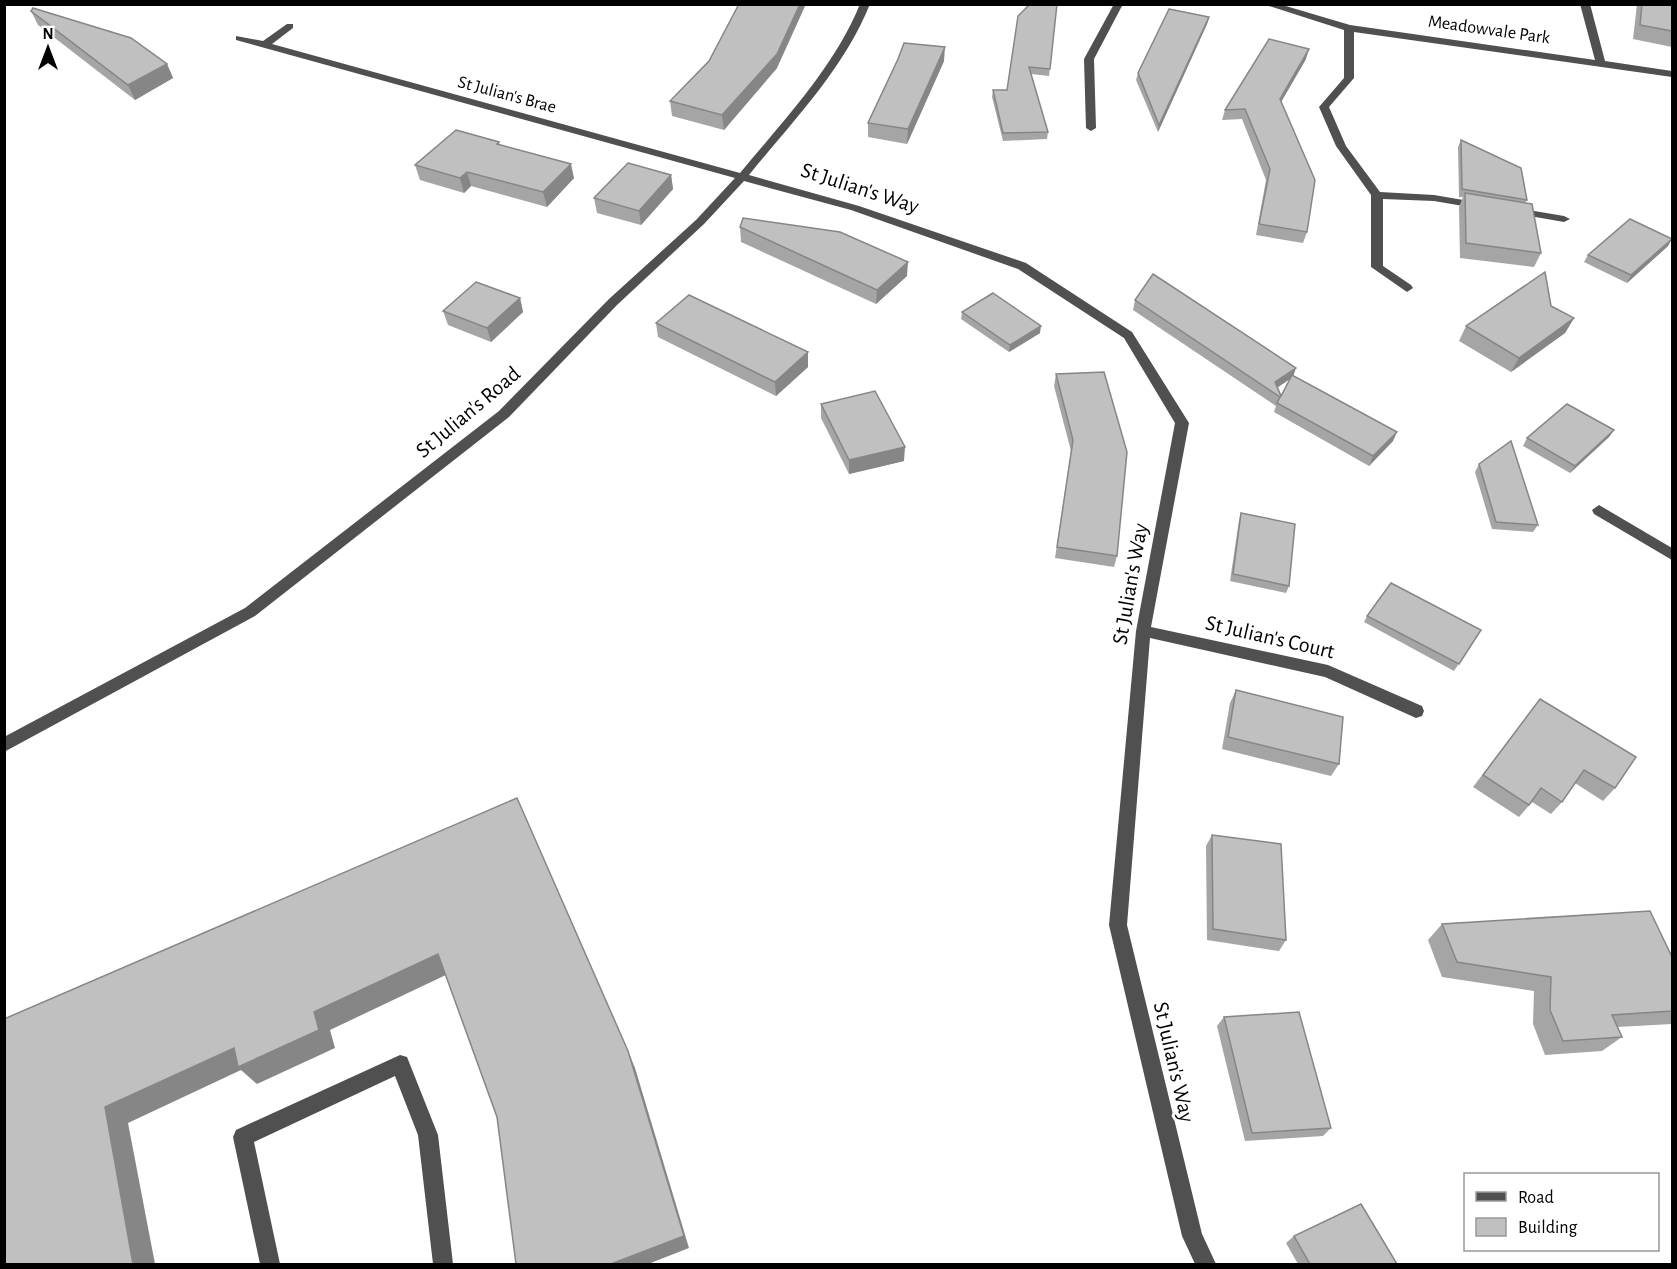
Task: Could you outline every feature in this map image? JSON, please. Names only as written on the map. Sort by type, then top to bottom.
[{"type":"street","name":"St Julian's Road","points":[[4,745],[250,612],[504,414],[614,302],[700,222],[743,176],[820,82],[859,19],[864,4]]},
{"type":"street","points":[[1091,128],[1089,59],[1119,4]]},
{"type":"street","name":"Meadowvale Park","points":[[1268,4],[1349,28],[1672,74]]},
{"type":"street","points":[[1585,4],[1600,62]]},
{"type":"street","points":[[264,45],[290,26]]},
{"type":"street","points":[[1349,28],[1349,78],[1324,107],[1341,147],[1377,195],[1377,267],[1407,288]]},
{"type":"street","name":"St Julian's Brae","points":[[238,38],[743,176]]},
{"type":"street","name":"St Julian's Way","points":[[743,176],[855,208],[1022,266],[1128,335],[1182,423],[1143,631],[1118,925],[1192,1236],[1206,1264]]},
{"type":"street","points":[[1377,195],[1434,198],[1564,219]]},
{"type":"street","points":[[1599,510],[1672,555]]},
{"type":"street","name":"St Julian's Court","points":[[1143,631],[1328,671],[1416,711]]},
{"type":"street","points":[[270,1264],[243,1137],[400,1064],[428,1135],[443,1264]]},
{"type":"building","points":[[739,4],[800,4],[777,54],[722,115],[670,101],[709,61]]},
{"type":"building","points":[[1030,4],[1057,4],[1050,69],[1029,67],[1048,132],[1003,133],[993,90],[1007,90],[1018,16]]},
{"type":"building","points":[[1642,4],[1672,4],[1672,31],[1640,25]]},
{"type":"building","points":[[33,8],[131,38],[167,64],[128,85],[31,11]]},
{"type":"building","points":[[1169,9],[1209,17],[1159,125],[1138,73]]},
{"type":"building","points":[[1269,39],[1309,49],[1280,99],[1315,180],[1307,232],[1259,224],[1270,169],[1245,109],[1225,110]]},
{"type":"building","points":[[904,43],[945,47],[908,129],[868,123],[898,59]]},
{"type":"building","points":[[456,130],[499,142],[497,144],[571,164],[543,192],[467,172],[460,178],[415,165]]},
{"type":"building","points":[[1461,140],[1521,168],[1527,200],[1462,189]]},
{"type":"building","points":[[628,163],[671,175],[639,211],[594,198]]},
{"type":"building","points":[[1465,193],[1532,204],[1541,253],[1466,243]]},
{"type":"building","points":[[743,218],[840,232],[908,262],[877,290],[740,227]]},
{"type":"building","points":[[1630,219],[1672,239],[1631,275],[1588,255]]},
{"type":"building","points":[[1545,272],[1551,306],[1574,318],[1519,358],[1466,326]]},
{"type":"building","points":[[1153,274],[1296,368],[1275,382],[1281,396],[1292,375],[1397,432],[1373,456],[1277,403],[1280,397],[1135,300]]},
{"type":"building","points":[[476,282],[520,298],[487,328],[443,311]]},
{"type":"building","points":[[993,293],[1041,326],[1010,345],[962,312]]},
{"type":"building","points":[[689,295],[808,352],[775,382],[656,323]]},
{"type":"building","points":[[1104,372],[1127,452],[1117,556],[1057,547],[1073,440],[1056,374]]},
{"type":"building","points":[[875,391],[905,447],[849,460],[821,404]]},
{"type":"building","points":[[1567,404],[1614,430],[1575,466],[1527,438]]},
{"type":"building","points":[[1511,441],[1538,525],[1496,522],[1479,464]]},
{"type":"building","points":[[1241,513],[1295,524],[1289,586],[1233,574]]},
{"type":"building","points":[[1391,583],[1481,630],[1459,664],[1367,616]]},
{"type":"building","points":[[1236,690],[1343,717],[1339,764],[1228,737]]},
{"type":"building","points":[[1540,699],[1636,757],[1615,788],[1584,770],[1562,802],[1541,788],[1529,805],[1483,775]]},
{"type":"building","points":[[517,798],[628,1051],[684,1236],[611,1264],[516,1264],[497,1117],[438,954],[314,1012],[319,1030],[238,1067],[234,1048],[105,1107],[133,1264],[4,1264],[4,1019]]},
{"type":"building","points":[[1212,835],[1281,844],[1286,940],[1213,929]]},
{"type":"building","points":[[1650,911],[1672,957],[1672,1011],[1612,1015],[1622,1037],[1563,1041],[1550,1010],[1551,977],[1457,962],[1442,924]]},
{"type":"building","points":[[1299,1012],[1331,1128],[1252,1133],[1224,1017]]},
{"type":"building","points":[[1361,1204],[1397,1264],[1310,1264],[1294,1236]]}]
